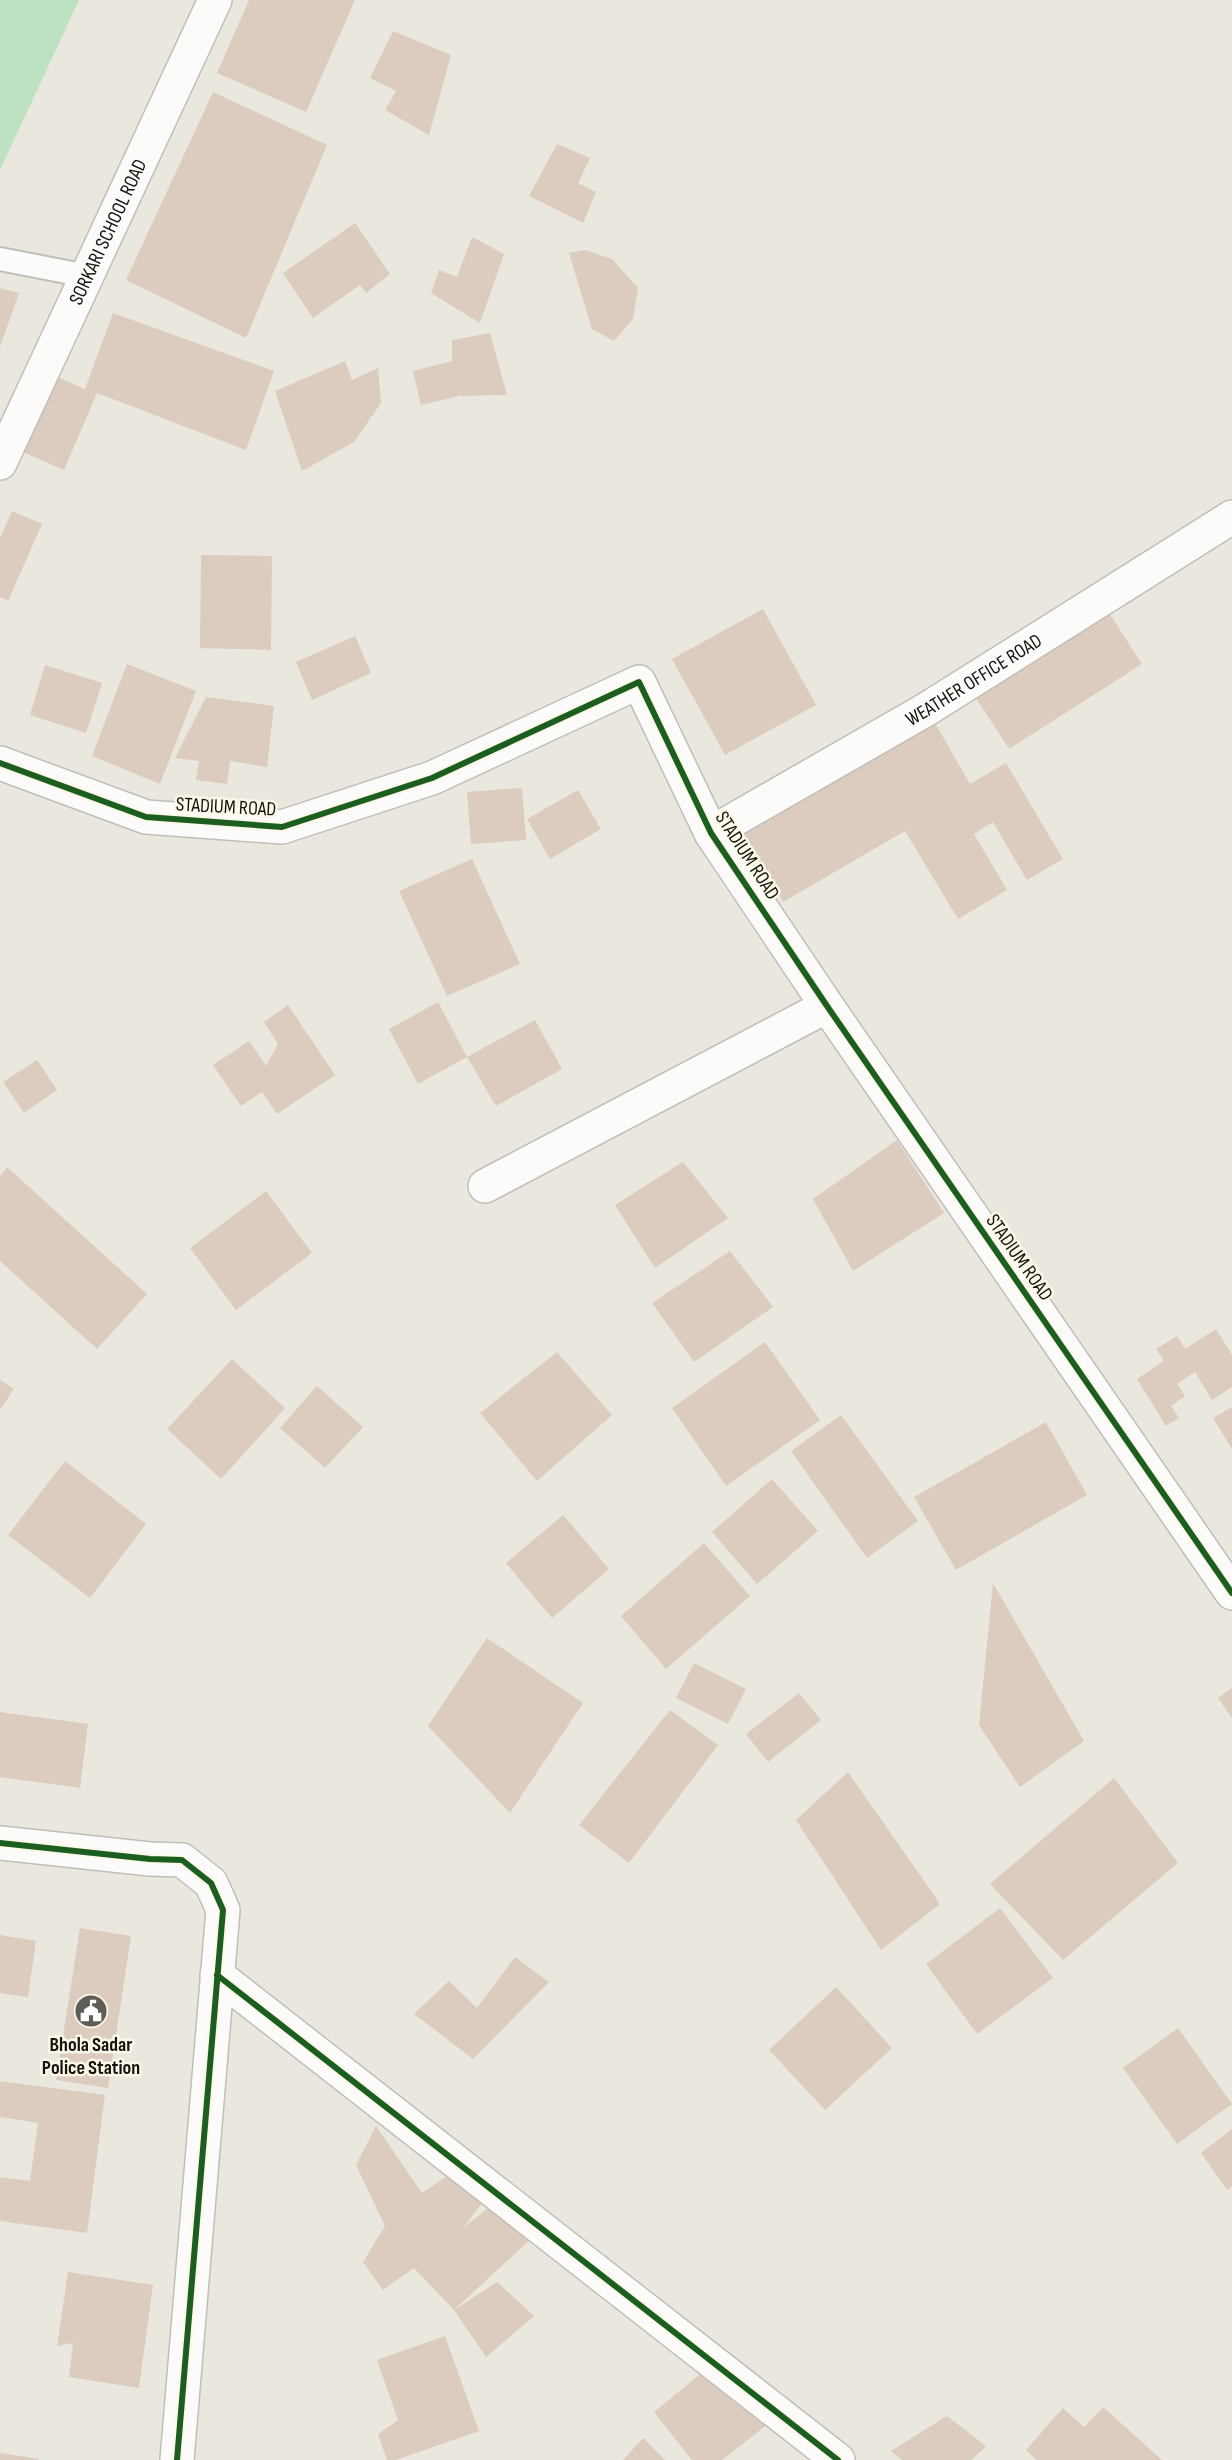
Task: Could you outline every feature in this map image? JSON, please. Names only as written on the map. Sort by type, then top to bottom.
[{"type":"street","name":"SORKARI SCHOOL ROAD","points":[[0,463],[215,0]]},
{"type":"street","name":"WEATHER OFFICE ROAD","points":[[711,833],[927,709],[1232,517]]},
{"type":"street","name":"STADIUM ROAD","points":[[0,763],[146,817],[282,827],[432,778],[639,682],[711,833],[827,1006],[1232,1593]]},
{"type":"street","points":[[484,1186],[827,1006]]},
{"type":"street","points":[[0,1843],[150,1859],[182,1860],[212,1883],[223,1910],[177,2460]]},
{"type":"street","points":[[218,1975],[838,2460]]},
{"type":"lane","points":[[0,259],[87,276]]},
{"type":"green space","points":[[0,0],[79,0],[0,170]]},
{"type":"building","points":[[249,0],[355,0],[306,112],[217,73]]},
{"type":"building","points":[[393,31],[451,55],[429,135],[385,110],[396,91],[370,78]]},
{"type":"building","points":[[213,92],[327,145],[246,338],[126,280]]},
{"type":"building","points":[[557,144],[590,158],[578,183],[596,192],[583,223],[529,196]]},
{"type":"building","points":[[355,223],[390,274],[366,293],[360,285],[313,318],[283,273]]},
{"type":"building","points":[[472,237],[504,254],[480,323],[431,293],[439,270],[457,277]]},
{"type":"building","points":[[585,250],[612,259],[638,288],[633,319],[614,341],[592,329],[569,253]]},
{"type":"building","points":[[0,288],[19,293],[0,347]]},
{"type":"building","points":[[113,313],[274,371],[246,450],[97,393],[64,470],[18,450],[50,374],[85,389]]},
{"type":"building","points":[[490,333],[507,395],[459,396],[421,405],[413,371],[452,361],[452,340]]},
{"type":"building","points":[[345,361],[352,380],[378,368],[381,403],[354,442],[302,471],[275,391]]},
{"type":"building","points":[[12,511],[42,524],[8,601],[0,597],[0,538]]},
{"type":"building","points":[[201,555],[272,556],[271,650],[200,648]]},
{"type":"building","points":[[1100,599],[1142,664],[1009,749],[967,684]]},
{"type":"building","points":[[763,609],[816,705],[725,755],[672,659]]},
{"type":"building","points":[[355,636],[371,673],[312,700],[296,662]]},
{"type":"building","points":[[127,664],[196,691],[160,784],[92,756]]},
{"type":"building","points":[[45,665],[102,683],[86,733],[30,715]]},
{"type":"building","points":[[206,697],[274,706],[267,767],[230,761],[227,784],[196,780],[199,761],[175,758]]},
{"type":"building","points":[[927,709],[970,784],[1006,763],[1063,859],[1027,880],[993,822],[974,834],[1007,890],[958,919],[905,831],[783,902],[736,821]]},
{"type":"building","points":[[522,788],[526,840],[471,844],[467,792]]},
{"type":"building","points":[[578,790],[601,829],[550,859],[527,819]]},
{"type":"building","points":[[472,859],[520,964],[447,996],[399,891]]},
{"type":"building","points":[[438,1002],[467,1057],[418,1084],[389,1029]]},
{"type":"building","points":[[288,1005],[335,1075],[277,1114],[262,1092],[241,1106],[213,1065],[249,1041],[266,1066],[278,1044],[264,1022]]},
{"type":"building","points":[[535,1020],[562,1069],[496,1106],[467,1057]]},
{"type":"building","points":[[37,1060],[57,1090],[24,1113],[3,1082]]},
{"type":"building","points":[[897,1140],[944,1213],[853,1271],[813,1199]]},
{"type":"building","points":[[683,1162],[728,1218],[655,1268],[615,1205]]},
{"type":"building","points":[[7,1167],[147,1294],[97,1349],[0,1261],[0,1176]]},
{"type":"building","points":[[266,1191],[312,1253],[236,1310],[190,1248]]},
{"type":"building","points":[[730,1251],[773,1307],[694,1362],[652,1303]]},
{"type":"building","points":[[1216,1329],[1232,1355],[1232,1387],[1212,1400],[1195,1372],[1177,1384],[1185,1396],[1171,1406],[1179,1418],[1166,1426],[1137,1379],[1164,1361],[1156,1349],[1177,1336],[1185,1349]]},
{"type":"building","points":[[765,1342],[820,1420],[726,1486],[672,1408]]},
{"type":"building","points":[[557,1352],[612,1415],[537,1481],[480,1413]]},
{"type":"building","points":[[232,1359],[285,1408],[221,1479],[167,1429]]},
{"type":"building","points":[[0,1380],[14,1389],[0,1410]]},
{"type":"building","points":[[317,1386],[363,1427],[325,1468],[280,1428]]},
{"type":"building","points":[[1232,1407],[1232,1449],[1213,1418]]},
{"type":"building","points":[[841,1415],[918,1521],[867,1558],[791,1451]]},
{"type":"building","points":[[1046,1422],[1087,1495],[956,1570],[914,1497]]},
{"type":"building","points":[[65,1461],[146,1524],[90,1598],[8,1535]]},
{"type":"building","points":[[772,1479],[818,1531],[757,1584],[712,1532]]},
{"type":"building","points":[[563,1515],[609,1569],[552,1618],[506,1563]]},
{"type":"building","points":[[704,1543],[750,1596],[666,1669],[621,1616]]},
{"type":"building","points":[[993,1583],[1084,1741],[1020,1787],[979,1725]]},
{"type":"building","points":[[487,1638],[583,1703],[510,1813],[428,1726]]},
{"type":"building","points":[[694,1663],[746,1689],[728,1724],[676,1698]]},
{"type":"building","points":[[1232,1688],[1232,1718],[1218,1698]]},
{"type":"building","points":[[799,1693],[821,1720],[768,1762],[746,1734]]},
{"type":"building","points":[[670,1710],[718,1745],[629,1863],[579,1825]]},
{"type":"building","points":[[0,1712],[88,1724],[80,1788],[0,1777]]},
{"type":"building","points":[[848,1772],[940,1904],[881,1950],[796,1820]]},
{"type":"building","points":[[1114,1778],[1178,1863],[1063,1960],[990,1884]]},
{"type":"building","points":[[1000,1908],[1053,1978],[977,2034],[926,1964]]},
{"type":"building","points":[[80,1928],[131,1936],[108,2088],[56,2080]]},
{"type":"building","points":[[0,1935],[36,1941],[28,1997],[0,1993]]},
{"type":"building","points":[[515,1957],[549,1982],[473,2059],[414,2014],[449,1981],[477,2008]]},
{"type":"building","points":[[836,1987],[892,2048],[825,2110],[769,2050]]},
{"type":"building","points":[[1178,2028],[1232,2104],[1177,2144],[1123,2068]]},
{"type":"building","points":[[0,2081],[105,2095],[87,2233],[0,2221],[0,2177],[30,2181],[38,2123],[0,2117]]},
{"type":"building","points":[[376,2126],[422,2193],[454,2171],[488,2195],[463,2228],[491,2206],[531,2239],[454,2310],[414,2268],[383,2290],[363,2262],[385,2226],[356,2165]]},
{"type":"building","points":[[1232,2129],[1232,2186],[1227,2190],[1201,2153]]},
{"type":"building","points":[[68,2272],[153,2285],[139,2388],[69,2377],[73,2343],[57,2346]]},
{"type":"building","points":[[497,2282],[534,2316],[486,2357],[454,2310]]},
{"type":"building","points":[[445,2336],[479,2431],[396,2460],[387,2460],[378,2434],[398,2420],[377,2360]]},
{"type":"building","points":[[703,2372],[774,2419],[722,2460],[692,2460],[654,2412]]},
{"type":"building","points":[[1103,2407],[1162,2460],[1037,2460],[1026,2450],[1063,2408],[1084,2427]]},
{"type":"building","points":[[947,2416],[986,2446],[971,2460],[902,2460],[891,2451]]},
{"type":"building","points":[[643,2438],[665,2460],[623,2460]]},
{"type":"building","points":[[0,2453],[39,2459],[39,2460],[0,2460]]},
{"type":"cycle path","points":[[0,763],[146,817],[282,827],[432,778],[639,682],[711,833],[827,1006],[1232,1593]]},
{"type":"cycle path","points":[[0,1843],[150,1859],[182,1860],[211,1883],[223,1910],[177,2460]]},
{"type":"cycle path","points":[[217,1975],[838,2460]]},
{"type":"place","name":"Bhola Sadar Police Station","points":[[91,2011]]}]
